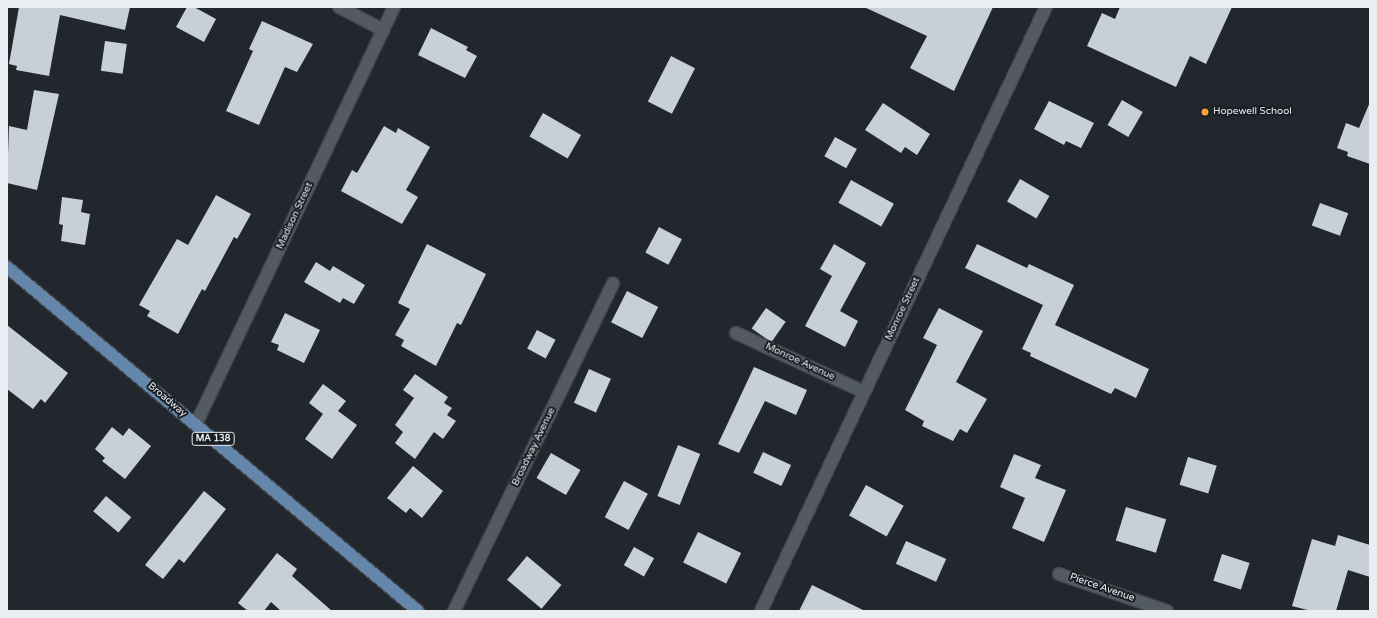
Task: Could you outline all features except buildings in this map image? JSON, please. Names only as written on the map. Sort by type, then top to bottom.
[{"type":"main road","name":"Broadway","points":[[7,266],[418,611]]},
{"type":"street","points":[[339,7],[383,30]]},
{"type":"street","name":"Madison Street","points":[[196,424],[394,7]]},
{"type":"street","name":"Monroe Street","points":[[760,611],[1046,7]]},
{"type":"street","name":"Broadway Avenue","points":[[454,611],[613,284]]},
{"type":"street","name":"Monroe Avenue","points":[[736,333],[864,392]]},
{"type":"street","name":"Pierce Avenue","points":[[1060,574],[1167,611]]},
{"type":"place","name":"Hopewell School","points":[[1205,112]]}]
